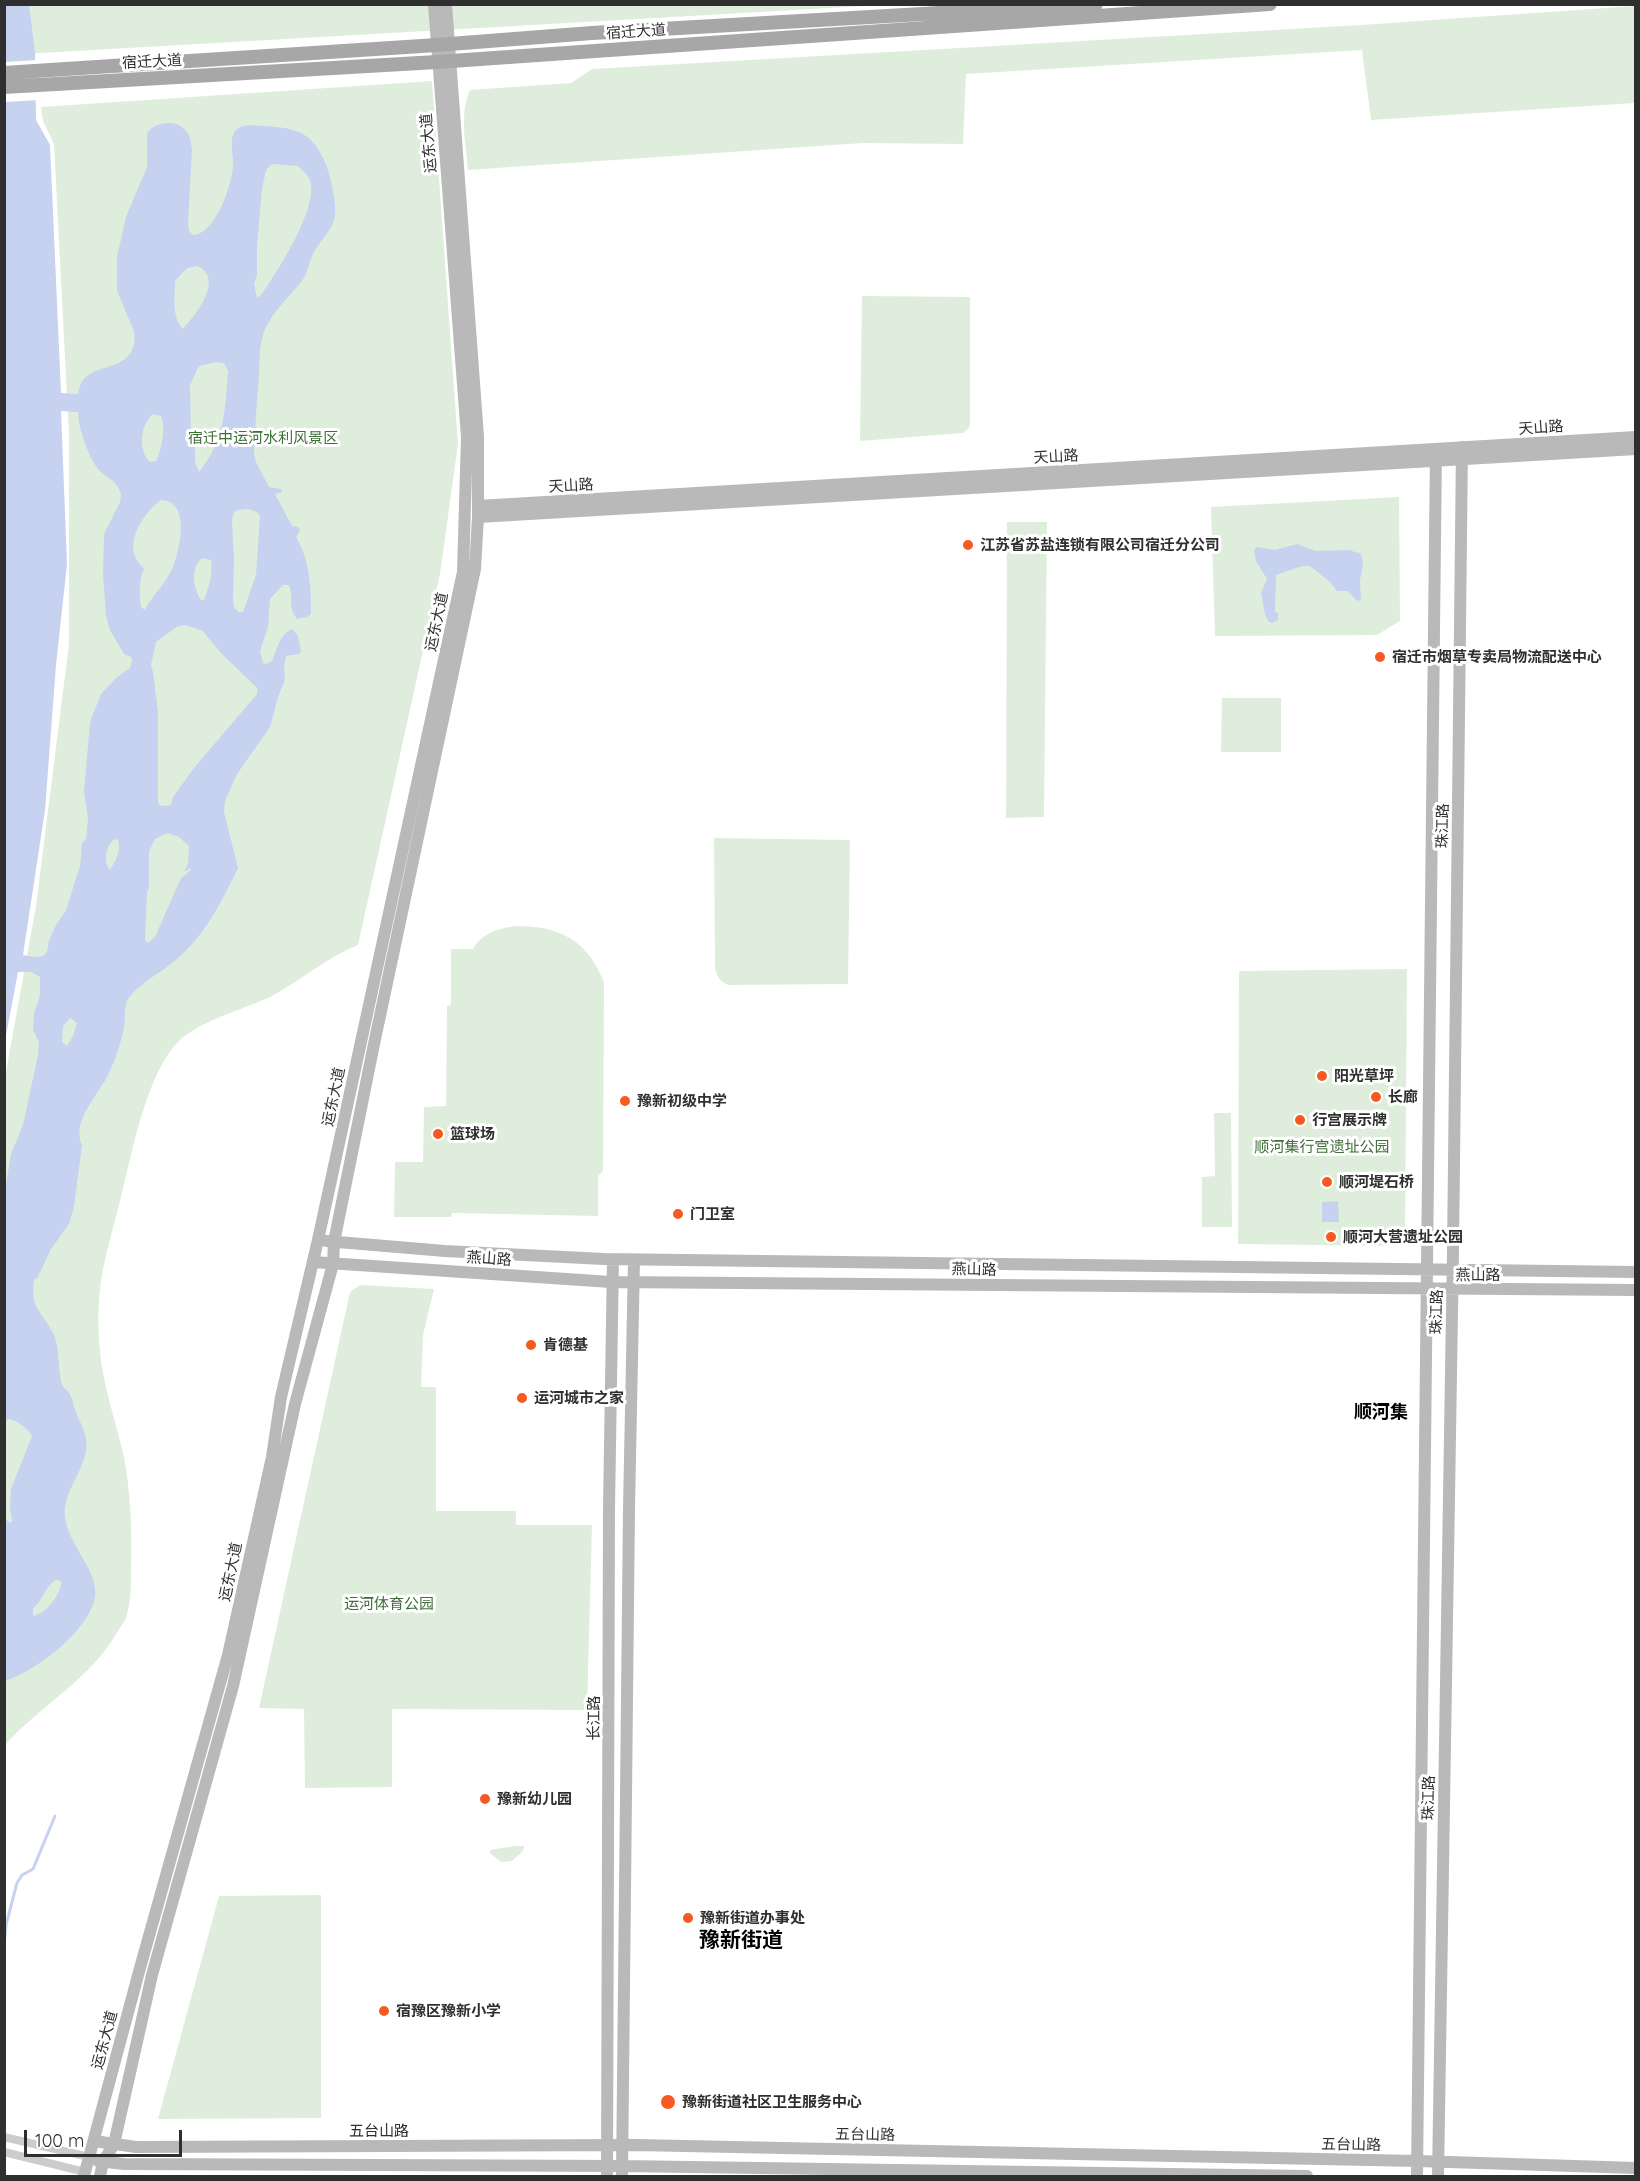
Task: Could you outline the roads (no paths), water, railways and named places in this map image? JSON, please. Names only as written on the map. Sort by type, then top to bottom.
[{"type":"main road","name":"宿迁大道","points":[[4,73],[443,45],[592,33],[1096,4]]},
{"type":"main road","name":"宿迁大道","points":[[4,87],[443,61],[1202,6],[1270,4]]},
{"type":"street","name":"运东大道","points":[[434,4],[443,45]]},
{"type":"street","name":"运东大道","points":[[84,2174],[226,1664],[272,1457],[280,1397],[314,1262],[464,564],[467,437],[443,61],[446,4]]},
{"type":"street","name":"运东大道","points":[[100,2176],[103,2162],[114,2144],[152,1975],[233,1686],[295,1404],[333,1264],[334,1242],[385,990],[475,569],[478,437],[443,61]]},
{"type":"street","name":"天山路","points":[[1462,454],[1635,437]]},
{"type":"street","name":"天山路","points":[[478,512],[1436,455],[1635,449]]},
{"type":"street","name":"珠江路","points":[[1438,2176],[1462,454]]},
{"type":"street","name":"珠江路","points":[[1417,2176],[1436,455]]},
{"type":"street","name":"燕山路","points":[[318,1240],[440,1251],[634,1260],[1635,1272]]},
{"type":"street","name":"长江路","points":[[607,2171],[611,1282],[613,1259]]},
{"type":"street","points":[[622,2171],[634,1260]]},
{"type":"street","name":"燕山路","points":[[314,1262],[611,1282],[1635,1290]]},
{"type":"street","points":[[4,2137],[103,2162],[124,2164],[607,2171],[1307,2176]]},
{"type":"street","name":"五台山路","points":[[94,2141],[136,2147],[622,2145],[1418,2161],[1635,2168]]},
{"type":"street","points":[[4,2152],[84,2174]]},
{"type":"water","points":[[29,4],[35,53],[36,120],[50,145],[61,393],[78,394],[83,380],[98,370],[124,360],[134,344],[134,331],[117,291],[117,257],[126,217],[147,167],[147,133],[155,126],[172,123],[182,127],[190,138],[192,150],[188,224],[189,231],[193,235],[201,233],[208,227],[221,208],[232,174],[232,138],[236,130],[245,126],[292,129],[313,142],[329,172],[335,212],[329,231],[314,252],[304,278],[267,325],[262,337],[260,352],[254,454],[269,487],[281,489],[282,492],[275,494],[292,526],[299,527],[300,531],[296,537],[309,574],[311,614],[297,619],[291,606],[289,585],[283,585],[270,599],[268,627],[260,651],[263,663],[272,661],[281,639],[292,629],[298,636],[301,651],[299,654],[286,656],[285,680],[270,727],[237,774],[225,801],[224,812],[238,868],[219,905],[187,950],[128,999],[123,1033],[115,1058],[108,1075],[83,1117],[80,1127],[82,1145],[74,1207],[69,1224],[51,1249],[38,1277],[34,1280],[35,1304],[53,1333],[57,1346],[61,1381],[71,1397],[86,1439],[84,1459],[68,1497],[65,1517],[70,1535],[93,1579],[94,1602],[77,1631],[63,1645],[32,1668],[5,1681],[5,1519],[10,1523],[12,1521],[11,1489],[32,1436],[25,1427],[15,1421],[8,1419],[4,1423],[5,1190],[11,1154],[23,1125],[38,1055],[39,1042],[33,1030],[34,1013],[40,995],[40,977],[31,972],[18,972],[5,1041],[4,5]],"holes":[[[272,164],[298,166],[310,180],[311,192],[308,206],[303,222],[286,256],[257,298],[254,284],[257,276],[257,245],[266,170]],[[197,266],[205,272],[208,279],[205,297],[195,315],[183,329],[175,312],[175,281],[187,268]],[[216,362],[224,363],[228,371],[222,424],[214,448],[199,472],[195,462],[195,443],[191,441],[190,385],[199,366]],[[61,411],[78,412],[88,451],[99,470],[117,485],[121,495],[120,502],[104,534],[103,575],[106,616],[110,630],[124,654],[132,660],[130,668],[116,678],[101,694],[90,722],[84,792],[88,819],[86,839],[82,843],[80,866],[66,910],[49,940],[47,952],[43,956],[34,957],[23,955],[45,810],[56,665],[67,564]],[[153,414],[161,416],[163,438],[156,461],[150,462],[143,450],[142,437],[146,424]],[[161,500],[170,502],[177,508],[181,527],[173,567],[145,610],[141,607],[140,592],[144,569],[134,554],[133,545],[143,519]],[[248,509],[257,512],[260,516],[256,575],[243,612],[238,612],[233,600],[233,514],[237,510]],[[202,558],[211,560],[210,580],[204,600],[201,600],[196,590],[194,573]],[[185,625],[203,631],[220,652],[257,688],[257,694],[194,768],[173,797],[171,805],[161,806],[158,803],[158,712],[151,665],[156,642],[178,626]],[[168,833],[179,837],[189,846],[188,863],[184,872],[190,868],[191,870],[181,878],[155,937],[148,943],[145,941],[149,851],[155,839]],[[114,839],[118,840],[119,852],[110,870],[106,858],[109,846]],[[70,1018],[77,1023],[67,1046],[62,1042],[63,1026]],[[56,1580],[61,1581],[59,1591],[52,1602],[43,1612],[33,1616],[33,1608]]]},
{"type":"water","points":[[1297,544],[1315,551],[1349,550],[1361,554],[1363,565],[1360,580],[1361,601],[1356,600],[1348,591],[1337,591],[1330,582],[1310,566],[1302,566],[1276,575],[1275,612],[1278,613],[1278,620],[1269,622],[1261,593],[1267,579],[1256,561],[1254,550],[1257,547],[1275,550]]},
{"type":"water","points":[[1338,1201],[1339,1222],[1322,1222],[1322,1202]]},
{"type":"waterway","points":[[4,1946],[6,1925],[17,1883],[22,1875],[33,1869],[55,1816]]},
{"type":"place","name":"江苏省苏盐连锁有限公司宿迁分公司","points":[[968,545]]},
{"type":"place","name":"宿迁市烟草专卖局物流配送中心","points":[[1380,657]]},
{"type":"place","name":"阳光草坪","points":[[1322,1076]]},
{"type":"place","name":"长廊","points":[[1376,1097]]},
{"type":"place","name":"豫新初级中学","points":[[625,1101]]},
{"type":"place","name":"行宫展示牌","points":[[1300,1120]]},
{"type":"place","name":"篮球场","points":[[438,1134]]},
{"type":"place","name":"顺河堤石桥","points":[[1327,1182]]},
{"type":"place","name":"门卫室","points":[[678,1214]]},
{"type":"place","name":"顺河大营遗址公园","points":[[1331,1237]]},
{"type":"place","name":"肯德基","points":[[531,1345]]},
{"type":"place","name":"运河城市之家","points":[[522,1398]]},
{"type":"place","name":"豫新幼儿园","points":[[485,1799]]},
{"type":"place","name":"豫新街道办事处","points":[[688,1918]]},
{"type":"place","name":"宿豫区豫新小学","points":[[384,2011]]},
{"type":"place","name":"豫新街道社区卫生服务中心","points":[[668,2102]]},
{"type":"district","name":"顺河集","points":[[1381,1413]]},
{"type":"district","name":"豫新街道","points":[[741,1941]]},
{"type":"park label","name":"宿迁中运河水利风景区","points":[[263,438]]},
{"type":"park label","name":"顺河集行宫遗址公园","points":[[1322,1147]]},
{"type":"park label","name":"运河体育公园","points":[[389,1604]]}]
